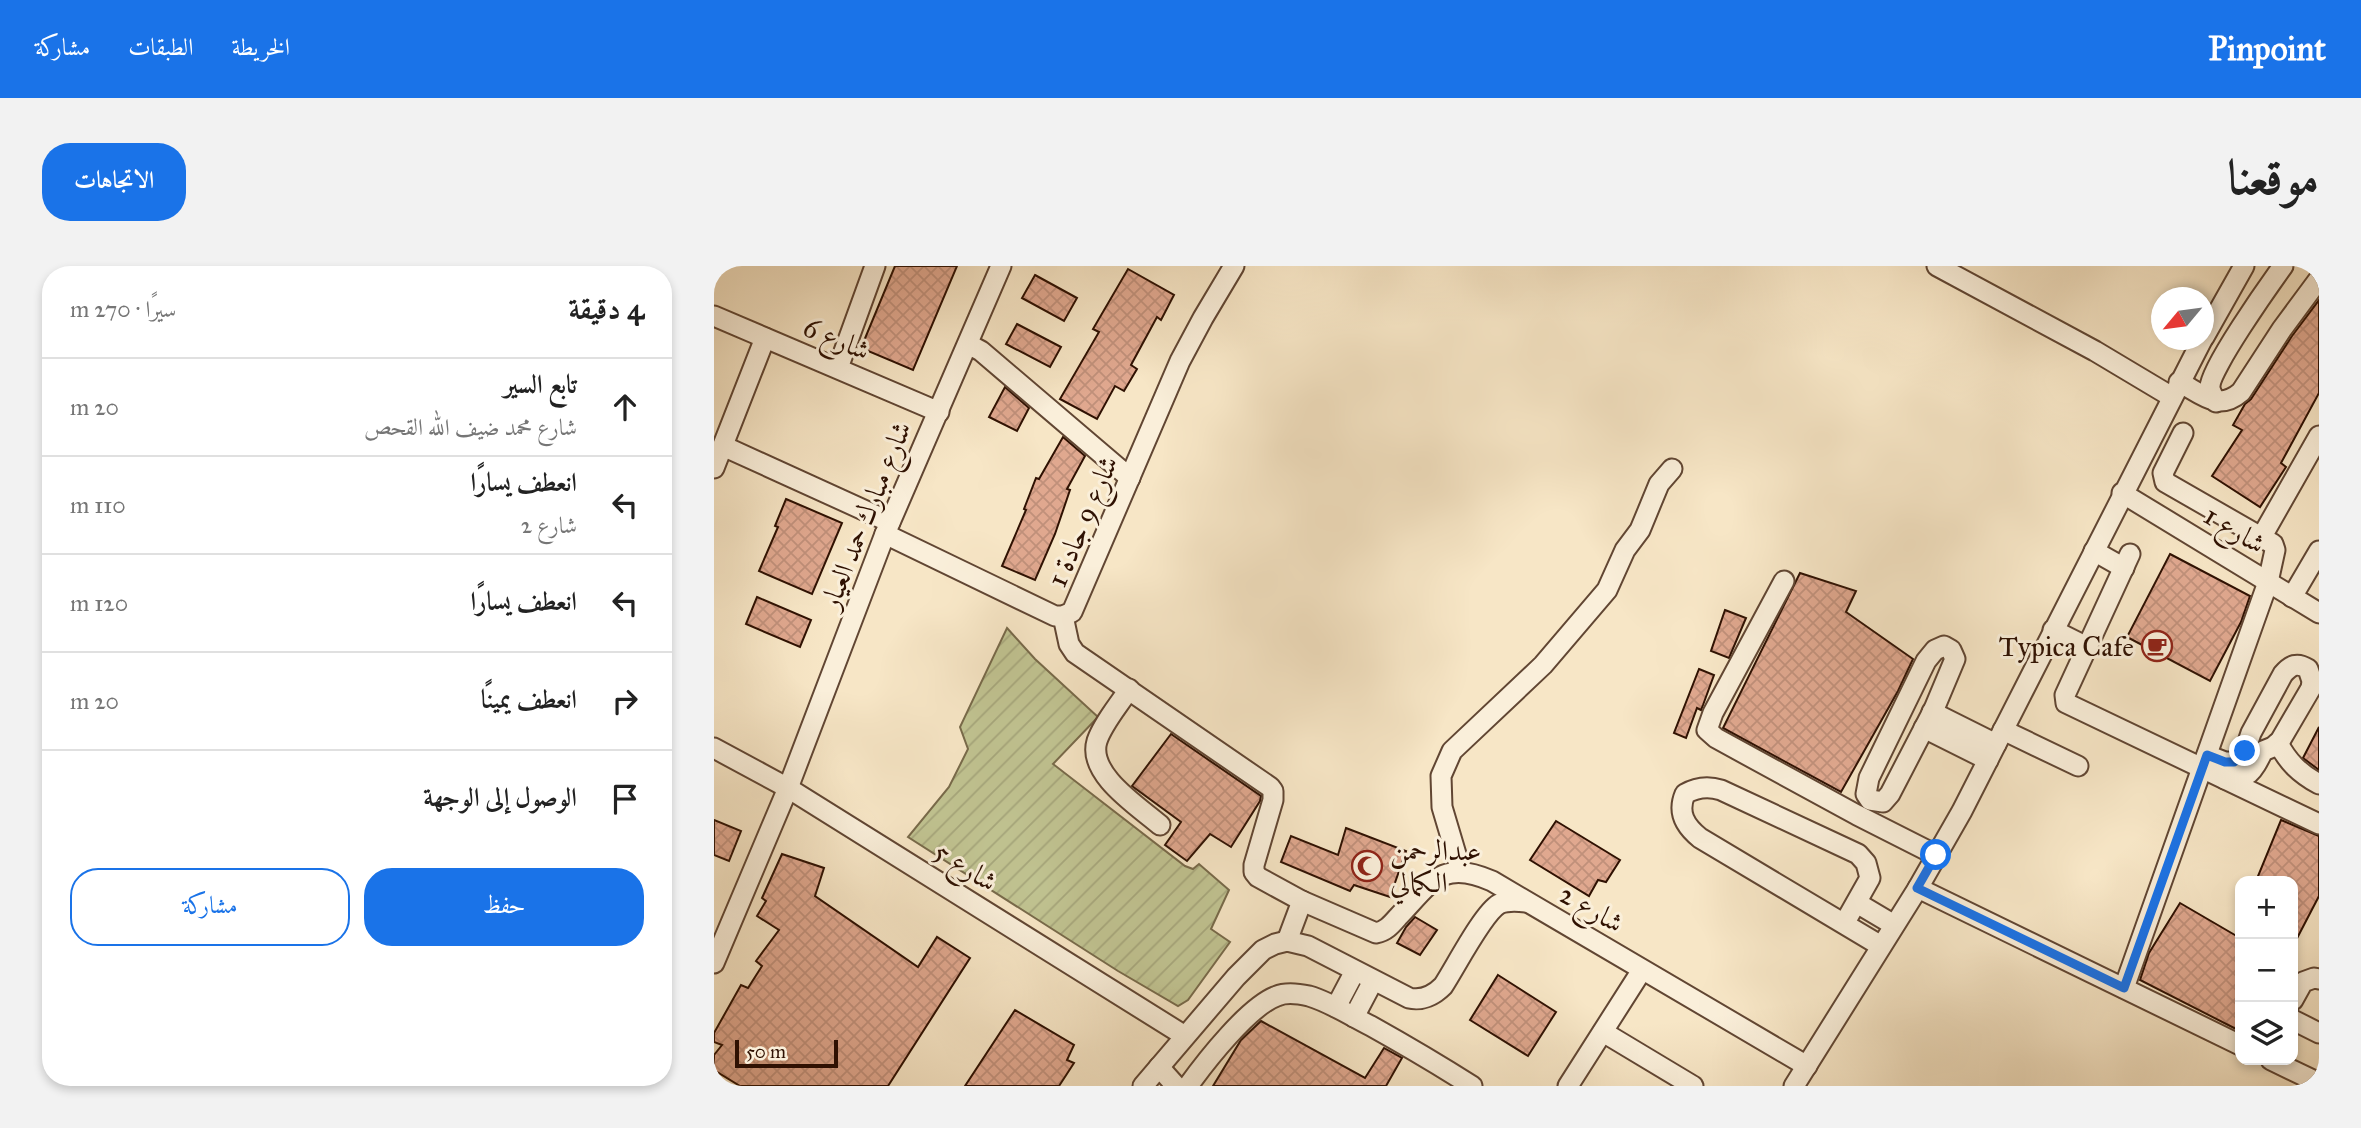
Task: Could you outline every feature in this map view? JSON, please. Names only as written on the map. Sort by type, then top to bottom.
[{"type":"street","points":[[838,368],[875,266]]},
{"type":"street","name":"شارع مبارك حمد العيار","points":[[714,963],[788,788],[887,528],[1001,266]]},
{"type":"street","name":"شارع 9 جادة 1","points":[[723,446],[1055,616],[1063,616],[1076,607],[1180,361],[1234,266]]},
{"type":"street","points":[[1937,266],[2095,351],[2175,390],[2223,403],[2241,392],[2319,279]]},
{"type":"street","points":[[2214,319],[2244,266]]},
{"type":"street","points":[[2216,402],[2210,389],[2213,377],[2224,355],[2283,266]]},
{"type":"street","name":"شارع 6","points":[[714,316],[939,412]]},
{"type":"street","points":[[714,468],[765,338]]},
{"type":"street","points":[[968,344],[981,351],[1130,478]]},
{"type":"street","points":[[1794,1086],[1936,855],[2197,350]]},
{"type":"street","points":[[2189,364],[2213,377]]},
{"type":"street","points":[[2124,988],[2268,582],[2276,550],[2273,544],[2165,482],[2163,473],[2183,433]]},
{"type":"street","points":[[2260,538],[2319,436]]},
{"type":"street","points":[[1461,871],[1442,807],[1441,776],[1452,751],[1544,665],[1607,590],[1625,550],[1640,530],[1659,484],[1672,469]]},
{"type":"street","name":"شارع 1","points":[[2122,493],[2319,614]]},
{"type":"street","points":[[2206,545],[2221,516]]},
{"type":"street","points":[[2094,551],[2127,561],[2065,695],[2066,703],[2204,762],[2225,779],[2319,822],[2319,809]]},
{"type":"street","points":[[2292,597],[2319,551]]},
{"type":"street","points":[[1784,581],[1713,713],[1707,730],[1716,738],[1857,815],[1936,855]]},
{"type":"street","points":[[1063,616],[1069,644],[1075,653],[1270,787],[1273,800],[1254,865],[1254,872],[1258,877],[1368,932],[1380,932],[1388,928],[1440,876],[1461,871],[1483,877],[1526,902]]},
{"type":"street","points":[[2053,631],[2087,647]]},
{"type":"street","points":[[1944,646],[1951,650],[1955,659],[1928,720],[1890,794],[1883,802],[1870,800],[1866,793],[1869,778],[1926,661],[1935,650],[1944,646]]},
{"type":"street","points":[[2204,762],[2234,762],[2245,751],[2251,733],[2283,674],[2291,666],[2301,665],[2308,669],[2311,688],[2254,769],[2236,779],[2225,779]]},
{"type":"street","points":[[1129,689],[1098,739],[1095,752],[1103,773],[1113,785],[1160,825]]},
{"type":"street","points":[[1928,720],[1995,744],[2078,766]]},
{"type":"street","points":[[2251,733],[2251,742],[2255,747],[2270,747],[2306,777],[2319,784]]},
{"type":"street","name":"شارع 5","points":[[714,748],[788,788],[1185,1036]]},
{"type":"street","points":[[1844,924],[1870,878],[1866,863],[1858,854],[1721,790],[1701,787],[1685,794],[1680,809],[1692,832],[1844,924],[1881,946]]},
{"type":"street","points":[[1917,888],[2235,1043]]},
{"type":"street","points":[[1143,1086],[1236,977],[1263,950],[1287,941],[1302,901]]},
{"type":"street","name":"شارع 2","points":[[1287,941],[1308,946],[1373,981],[1409,998],[1420,999],[1434,994],[1443,986],[1487,917],[1497,906],[1509,901],[1526,902],[1807,1066]]},
{"type":"street","points":[[1857,903],[1894,925]]},
{"type":"street","points":[[1568,1086],[1642,970]]},
{"type":"street","points":[[1336,1007],[1355,971]]},
{"type":"street","points":[[2298,991],[2303,982],[2319,979]]},
{"type":"street","points":[[1354,1017],[1373,981]]},
{"type":"street","points":[[1188,1086],[1241,1023],[1278,995],[1289,994],[1308,996],[1336,1007],[1462,1083]]},
{"type":"street","points":[[2298,1022],[2319,1033]]},
{"type":"street","points":[[1603,1032],[1680,1084]]},
{"type":"street","points":[[2281,1065],[2319,1083]]},
{"type":"street","points":[[1159,1067],[1176,1086]]},
{"type":"green space","points":[[1007,628],[1035,659],[1098,717],[1053,764],[1185,866],[1193,869],[1199,864],[1229,890],[1211,929],[1230,942],[1188,1000],[1178,1006],[1118,971],[908,837],[949,787],[968,749],[960,727]]},
{"type":"building","points":[[895,266],[957,266],[913,370],[861,348]]},
{"type":"building","points":[[1128,269],[1174,295],[1161,320],[1157,317],[1131,365],[1137,369],[1124,391],[1115,386],[1097,419],[1060,399],[1099,332],[1093,329]]},
{"type":"building","points":[[1035,275],[1077,298],[1064,321],[1022,298]]},
{"type":"building","points":[[2319,300],[2319,393],[2281,463],[2286,467],[2260,507],[2212,476],[2242,430],[2233,425],[2245,404]]},
{"type":"building","points":[[1017,324],[1061,347],[1050,367],[1006,344]]},
{"type":"building","points":[[1005,387],[1029,408],[1017,431],[989,417]]},
{"type":"building","points":[[1063,437],[1085,456],[1067,489],[1070,490],[1055,534],[1035,580],[1002,566],[1026,510],[1024,509],[1036,478],[1039,479]]},
{"type":"building","points":[[786,499],[842,523],[812,594],[759,571],[778,527],[775,526]]},
{"type":"building","points":[[2170,554],[2250,596],[2241,622],[2210,681],[2127,637]]},
{"type":"building","points":[[1800,573],[1856,591],[1846,612],[1913,659],[1841,792],[1723,728]]},
{"type":"building","points":[[757,597],[811,620],[800,647],[746,624]]},
{"type":"building","points":[[1725,610],[1746,618],[1729,658],[1711,651]]},
{"type":"building","points":[[1699,669],[1714,675],[1701,710],[1697,708],[1686,738],[1674,733]]},
{"type":"building","points":[[2319,727],[2319,770],[2303,758]]},
{"type":"building","points":[[1171,734],[1261,796],[1231,847],[1210,834],[1187,861],[1165,845],[1181,822],[1132,786]]},
{"type":"building","points":[[714,820],[741,831],[729,861],[714,855]]},
{"type":"building","points":[[2281,820],[2319,836],[2319,896],[2298,936],[2298,876],[2258,876]]},
{"type":"building","points":[[1556,821],[1620,860],[1606,882],[1598,880],[1589,896],[1530,860]]},
{"type":"building","name":"عبدالرحمن الكمالي","points":[[1346,828],[1406,851],[1390,897],[1354,885],[1350,891],[1281,862],[1291,836],[1338,855]]},
{"type":"building","points":[[782,854],[824,868],[815,896],[918,967],[937,937],[970,958],[888,1086],[740,1086],[714,1070],[714,1055],[722,1045],[714,1042],[714,1033],[741,985],[748,988],[762,966],[756,961],[779,930],[757,916],[766,901],[762,898]]},
{"type":"building","points":[[2180,903],[2235,935],[2235,1028],[2140,980],[2149,953]]},
{"type":"building","points":[[1415,917],[1437,930],[1420,955],[1397,943]]},
{"type":"building","points":[[1498,975],[1556,1012],[1528,1056],[1470,1020]]},
{"type":"building","points":[[1015,1010],[1074,1045],[1067,1060],[1074,1063],[1059,1086],[965,1086]]},
{"type":"building","points":[[1261,1021],[1365,1078],[1384,1048],[1402,1058],[1386,1086],[1213,1086],[1241,1040]]},
{"type":"place","name":"Typica Cafe","points":[[2157,646]]},
{"type":"place","name":"عبدالرحمن الكمالي","points":[[1367,866]]},
{"type":"route","points":[[1936,855],[1917,888],[2124,988],[2207,755],[2225,762],[2234,762],[2245,751]]}]
